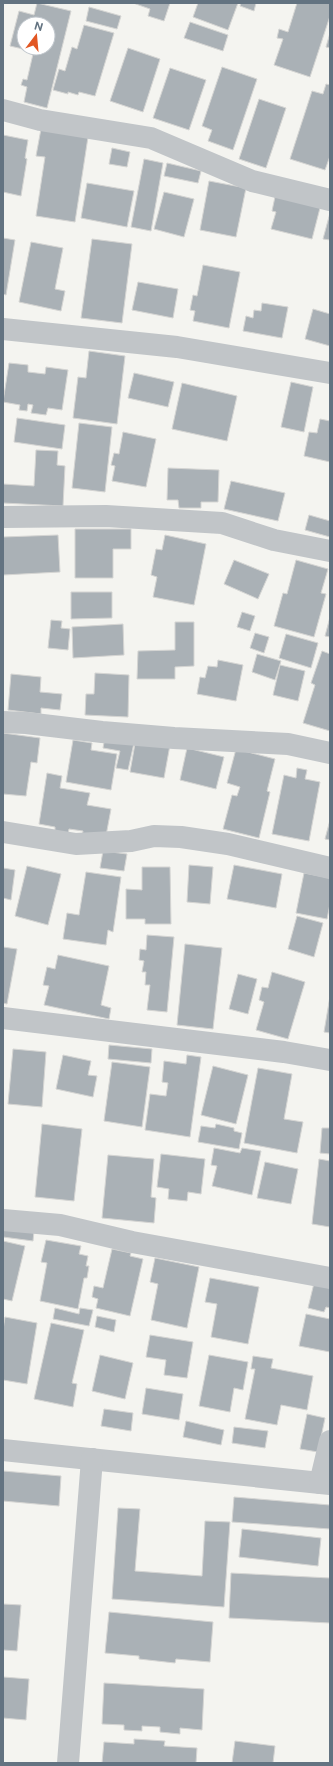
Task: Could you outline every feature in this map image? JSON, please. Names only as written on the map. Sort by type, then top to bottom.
[{"type":"street","points":[[3,110],[40,120],[152,138],[252,181],[330,200]]},
{"type":"street","points":[[3,329],[177,347],[330,373]]},
{"type":"street","points":[[3,517],[106,516],[222,523],[274,540],[330,552]]},
{"type":"street","points":[[3,722],[174,738],[288,744],[330,753]]},
{"type":"street","points":[[3,832],[76,844],[131,841],[154,836],[181,837],[228,844],[330,868]]},
{"type":"street","points":[[3,1018],[284,1052],[330,1060]]},
{"type":"street","points":[[3,1220],[60,1225],[132,1242],[330,1278]]},
{"type":"street","points":[[3,1450],[325,1484],[330,1441]]},
{"type":"street","points":[[68,1763],[92,1460]]},
{"type":"building","points":[[37,3],[71,11],[47,108],[24,102],[27,87],[21,85],[23,79],[27,80],[33,56],[56,56],[56,16],[18,16],[19,11],[34,15]]},
{"type":"building","points":[[133,3],[170,3],[164,21],[148,16],[150,9]]},
{"type":"building","points":[[198,3],[238,3],[228,30],[193,17]]},
{"type":"building","points":[[241,3],[256,3],[254,11],[240,6]]},
{"type":"building","points":[[297,3],[330,3],[330,16],[310,77],[274,65],[283,39],[277,38],[279,29],[288,32]]},
{"type":"building","points":[[89,7],[121,16],[117,29],[86,21]]},
{"type":"building","points":[[190,22],[228,35],[223,51],[184,38]]},
{"type":"building","points":[[16,23],[16,47],[10,46]]},
{"type":"building","points":[[84,25],[114,33],[95,96],[79,92],[78,95],[68,92],[68,94],[53,90],[59,69],[65,71],[72,47],[77,49]]},
{"type":"building","points":[[330,33],[330,48],[326,47]]},
{"type":"building","points":[[128,48],[160,59],[143,112],[110,101]]},
{"type":"building","points":[[222,67],[257,79],[233,150],[208,141],[212,130],[202,126]]},
{"type":"building","points":[[170,68],[206,80],[189,130],[153,118]]},
{"type":"building","points":[[326,84],[330,85],[330,156],[325,170],[290,159],[312,91],[323,94]]},
{"type":"building","points":[[259,99],[286,108],[266,168],[239,159]]},
{"type":"building","points":[[41,129],[88,137],[75,222],[36,216],[45,157],[36,156]]},
{"type":"building","points":[[3,135],[28,140],[25,158],[27,159],[21,196],[3,192]]},
{"type":"building","points":[[112,148],[130,152],[127,167],[109,164]]},
{"type":"building","points":[[144,159],[163,163],[151,231],[131,227]]},
{"type":"building","points":[[167,163],[201,171],[198,183],[164,176]]},
{"type":"building","points":[[209,181],[246,188],[236,237],[200,230]]},
{"type":"building","points":[[87,183],[134,191],[127,227],[81,218]]},
{"type":"building","points":[[164,192],[194,199],[184,237],[154,229]]},
{"type":"building","points":[[276,192],[321,204],[312,239],[271,229],[276,212],[272,211]]},
{"type":"building","points":[[330,213],[330,240],[323,239]]},
{"type":"building","points":[[3,238],[15,240],[6,295],[3,294]]},
{"type":"building","points":[[92,239],[132,244],[122,323],[81,318]]},
{"type":"building","points":[[31,242],[63,248],[55,289],[65,291],[61,311],[19,302]]},
{"type":"building","points":[[203,265],[240,272],[229,328],[193,321],[195,311],[190,310],[193,295],[197,296]]},
{"type":"building","points":[[138,282],[178,289],[173,318],[132,310]]},
{"type":"building","points":[[262,303],[288,307],[282,338],[243,331],[246,316],[253,318],[254,310],[261,311]]},
{"type":"building","points":[[313,309],[330,314],[330,346],[305,339]]},
{"type":"building","points":[[89,351],[125,356],[117,424],[73,418],[78,377],[86,378]]},
{"type":"building","points":[[9,363],[28,365],[28,372],[45,374],[46,367],[68,370],[62,410],[48,408],[46,415],[31,413],[33,405],[28,404],[27,411],[19,410],[20,405],[3,402]]},
{"type":"building","points":[[134,373],[174,382],[168,407],[128,398]]},
{"type":"building","points":[[291,382],[313,387],[304,432],[281,427]]},
{"type":"building","points":[[182,383],[237,396],[227,441],[172,429]]},
{"type":"building","points":[[17,418],[65,425],[62,449],[14,442]]},
{"type":"building","points":[[320,419],[330,421],[330,462],[304,456],[309,432],[317,433]]},
{"type":"building","points":[[79,423],[112,427],[105,492],[72,488]]},
{"type":"building","points":[[123,432],[156,439],[146,487],[112,481],[115,466],[111,465],[114,453],[119,454]]},
{"type":"building","points":[[36,450],[58,451],[57,465],[65,466],[63,506],[3,503],[3,484],[34,486]]},
{"type":"building","points":[[168,468],[219,470],[218,502],[201,502],[201,508],[179,508],[178,500],[167,500]]},
{"type":"building","points":[[231,481],[285,493],[278,521],[224,509]]},
{"type":"building","points":[[309,515],[330,521],[330,537],[305,530]]},
{"type":"building","points":[[75,529],[131,529],[131,549],[113,549],[113,578],[75,578]]},
{"type":"building","points":[[58,535],[60,572],[3,575],[3,537]]},
{"type":"building","points":[[165,535],[206,544],[194,605],[153,597],[157,577],[151,575],[156,549],[162,550]]},
{"type":"building","points":[[234,560],[269,574],[258,599],[224,584]]},
{"type":"building","points":[[296,560],[328,569],[321,593],[326,594],[314,637],[274,626],[283,593],[287,594]]},
{"type":"building","points":[[71,592],[112,592],[112,618],[71,619]]},
{"type":"building","points":[[242,612],[255,616],[250,631],[237,627]]},
{"type":"building","points":[[330,617],[330,637],[325,636]]},
{"type":"building","points":[[51,620],[62,621],[61,628],[70,629],[68,650],[48,648]]},
{"type":"building","points":[[175,622],[194,622],[194,666],[175,667],[175,679],[137,679],[138,651],[175,650]]},
{"type":"building","points":[[123,624],[124,655],[73,658],[72,627]]},
{"type":"building","points":[[255,633],[269,637],[264,653],[250,648]]},
{"type":"building","points":[[286,634],[318,643],[311,668],[279,658]]},
{"type":"building","points":[[322,651],[330,654],[330,731],[303,723],[315,685],[311,683]]},
{"type":"building","points":[[257,654],[281,661],[275,680],[252,672]]},
{"type":"building","points":[[218,660],[243,665],[236,701],[197,694],[200,677],[205,678],[208,666],[217,667]]},
{"type":"building","points":[[280,665],[305,671],[298,701],[273,695]]},
{"type":"building","points":[[95,673],[129,675],[128,717],[85,715],[86,694],[94,694]]},
{"type":"building","points":[[11,674],[41,677],[40,692],[62,694],[60,710],[41,708],[41,714],[8,710]]},
{"type":"building","points":[[3,733],[40,738],[37,763],[31,762],[26,796],[3,794]]},
{"type":"building","points":[[105,737],[134,743],[128,770],[116,768],[120,751],[103,748]]},
{"type":"building","points":[[136,738],[170,745],[164,778],[130,772]]},
{"type":"building","points":[[73,740],[92,743],[91,750],[117,754],[111,790],[66,782]]},
{"type":"building","points":[[187,748],[224,757],[216,789],[180,780]]},
{"type":"building","points":[[236,749],[275,759],[267,791],[270,792],[259,838],[223,829],[232,795],[237,796],[240,787],[227,783]]},
{"type":"building","points":[[297,768],[307,770],[305,779],[320,782],[309,841],[272,834],[284,775],[296,778]]},
{"type":"building","points":[[47,773],[62,776],[60,788],[90,793],[87,805],[111,809],[105,841],[82,837],[83,831],[69,829],[68,834],[55,831],[55,827],[39,824]]},
{"type":"building","points":[[330,820],[330,840],[325,839]]},
{"type":"building","points":[[103,851],[127,854],[124,871],[100,868]]},
{"type":"building","points":[[189,865],[213,867],[210,904],[187,902]]},
{"type":"building","points":[[234,865],[282,874],[276,908],[227,899]]},
{"type":"building","points":[[27,866],[61,874],[48,925],[15,916]]},
{"type":"building","points":[[142,867],[170,867],[171,924],[145,924],[145,919],[126,919],[126,889],[142,890]]},
{"type":"building","points":[[3,868],[15,870],[11,900],[3,898]]},
{"type":"building","points":[[86,872],[121,877],[113,932],[108,930],[106,945],[63,939],[67,913],[79,915]]},
{"type":"building","points":[[304,873],[330,878],[330,904],[327,919],[296,913]]},
{"type":"building","points":[[297,916],[323,923],[314,957],[288,949]]},
{"type":"building","points":[[147,935],[174,937],[167,1012],[147,1010],[150,985],[145,985],[146,972],[142,972],[144,961],[139,960],[140,949],[146,950]]},
{"type":"building","points":[[185,944],[222,948],[213,1029],[177,1025]]},
{"type":"building","points":[[3,947],[17,949],[7,1004],[3,1003]]},
{"type":"building","points":[[58,955],[109,966],[101,1005],[111,1008],[109,1019],[44,1005],[49,986],[43,985],[47,967],[55,969]]},
{"type":"building","points":[[272,972],[305,982],[288,1039],[256,1030],[264,1002],[259,1000],[262,987],[268,988]]},
{"type":"building","points":[[238,974],[257,979],[248,1014],[229,1009]]},
{"type":"building","points":[[330,996],[330,1033],[324,1032]]},
{"type":"building","points":[[109,1045],[152,1049],[151,1063],[108,1059]]},
{"type":"building","points":[[13,1049],[46,1052],[42,1107],[8,1104]]},
{"type":"building","points":[[63,1055],[91,1061],[88,1075],[97,1076],[93,1097],[56,1089]]},
{"type":"building","points":[[187,1055],[201,1057],[190,1137],[145,1130],[150,1094],[166,1096],[168,1083],[162,1082],[164,1061],[186,1064]]},
{"type":"building","points":[[112,1062],[150,1067],[142,1127],[104,1121]]},
{"type":"building","points":[[213,1066],[248,1075],[236,1124],[201,1115]]},
{"type":"building","points":[[258,1068],[292,1074],[284,1119],[303,1122],[297,1153],[244,1143]]},
{"type":"building","points":[[42,1124],[82,1129],[74,1201],[35,1197]]},
{"type":"building","points":[[216,1124],[234,1128],[234,1131],[242,1133],[239,1149],[198,1142],[201,1126],[215,1128]]},
{"type":"building","points":[[322,1128],[330,1128],[330,1154],[320,1153]]},
{"type":"building","points":[[214,1148],[240,1153],[242,1148],[261,1151],[252,1195],[212,1186],[217,1166],[211,1165]]},
{"type":"building","points":[[161,1154],[205,1159],[201,1194],[188,1192],[187,1201],[168,1199],[169,1189],[157,1187]]},
{"type":"building","points":[[108,1155],[154,1159],[151,1197],[156,1198],[154,1223],[102,1218]]},
{"type":"building","points":[[319,1159],[330,1161],[330,1227],[312,1224]]},
{"type":"building","points":[[265,1162],[298,1169],[291,1204],[257,1198]]},
{"type":"building","points":[[3,1226],[34,1231],[33,1241],[3,1237]]},
{"type":"building","points":[[46,1240],[81,1246],[79,1254],[88,1256],[86,1266],[89,1266],[87,1278],[84,1278],[78,1309],[40,1301],[47,1263],[41,1262]]},
{"type":"building","points":[[3,1241],[25,1246],[12,1301],[3,1299]]},
{"type":"building","points":[[112,1249],[131,1253],[130,1256],[143,1259],[130,1316],[96,1308],[98,1299],[92,1297],[94,1286],[103,1288]]},
{"type":"building","points":[[155,1258],[199,1267],[187,1328],[151,1320],[158,1284],[150,1282]]},
{"type":"building","points":[[210,1278],[259,1287],[248,1344],[211,1337],[217,1304],[205,1302]]},
{"type":"building","points":[[315,1279],[330,1283],[330,1308],[326,1307],[324,1312],[308,1308]]},
{"type":"building","points":[[55,1308],[79,1314],[80,1308],[93,1310],[89,1326],[53,1319]]},
{"type":"building","points":[[306,1314],[330,1319],[330,1352],[299,1346]]},
{"type":"building","points":[[97,1316],[116,1320],[114,1332],[95,1327]]},
{"type":"building","points":[[5,1317],[37,1323],[27,1384],[3,1380],[3,1330]]},
{"type":"building","points":[[51,1323],[84,1330],[72,1383],[77,1384],[73,1407],[34,1399]]},
{"type":"building","points":[[150,1335],[193,1342],[187,1378],[164,1375],[166,1360],[146,1357]]},
{"type":"building","points":[[100,1355],[133,1363],[125,1399],[92,1391]]},
{"type":"building","points":[[209,1355],[248,1362],[243,1390],[234,1388],[230,1412],[199,1406]]},
{"type":"building","points":[[253,1356],[273,1359],[271,1368],[313,1376],[307,1410],[281,1405],[277,1425],[245,1419],[255,1369],[251,1369]]},
{"type":"building","points":[[146,1388],[183,1394],[179,1420],[142,1414]]},
{"type":"building","points":[[104,1409],[133,1413],[131,1431],[101,1426]]},
{"type":"building","points":[[307,1414],[325,1418],[318,1452],[300,1449]]},
{"type":"building","points":[[186,1421],[224,1430],[221,1445],[183,1437]]},
{"type":"building","points":[[234,1427],[268,1431],[265,1448],[232,1443]]},
{"type":"building","points":[[3,1471],[61,1476],[59,1506],[3,1501]]},
{"type":"building","points":[[234,1497],[330,1505],[330,1529],[232,1522]]},
{"type":"building","points":[[118,1508],[140,1509],[135,1571],[202,1576],[205,1521],[230,1522],[224,1607],[112,1599]]},
{"type":"building","points":[[242,1529],[321,1538],[318,1566],[239,1557]]},
{"type":"building","points":[[231,1573],[330,1578],[330,1623],[229,1618]]},
{"type":"building","points":[[3,1604],[21,1605],[17,1651],[3,1650]]},
{"type":"building","points":[[109,1612],[213,1622],[210,1662],[176,1659],[175,1663],[139,1659],[139,1656],[105,1653]]},
{"type":"building","points":[[3,1677],[29,1679],[26,1720],[3,1718]]},
{"type":"building","points":[[104,1683],[204,1689],[202,1730],[180,1728],[180,1734],[160,1732],[160,1727],[142,1726],[142,1731],[124,1730],[124,1725],[102,1724]]},
{"type":"building","points":[[134,1739],[165,1741],[164,1746],[197,1748],[196,1763],[102,1763],[104,1742],[134,1744]]},
{"type":"building","points":[[235,1741],[275,1746],[273,1763],[232,1763]]}]
